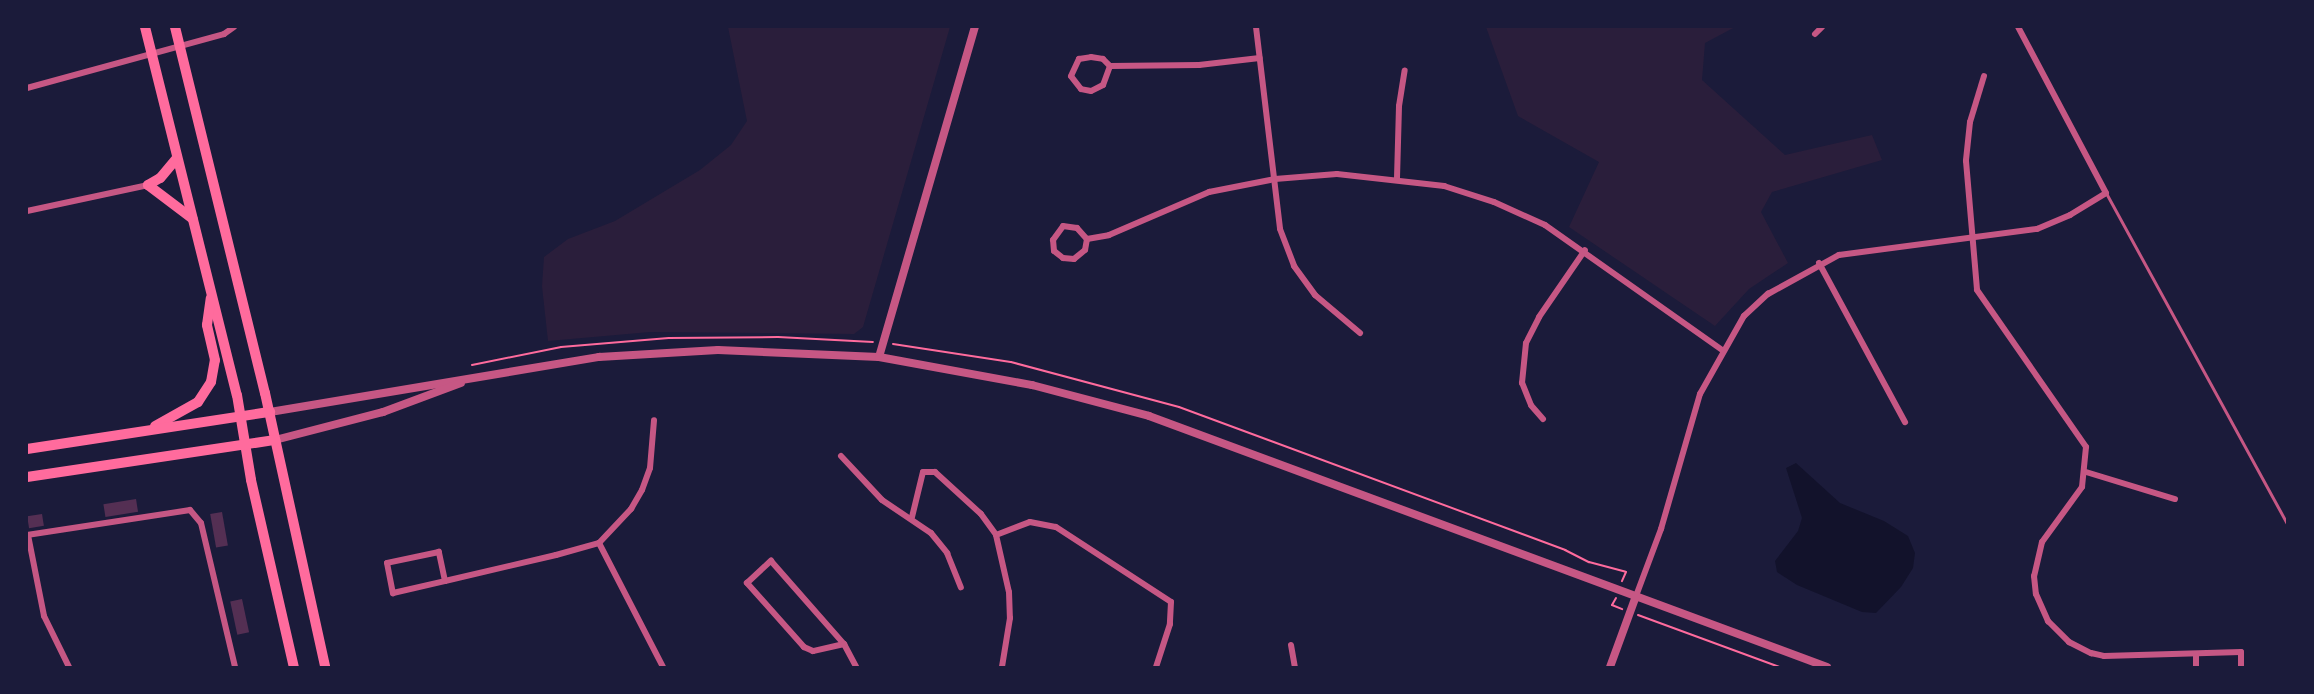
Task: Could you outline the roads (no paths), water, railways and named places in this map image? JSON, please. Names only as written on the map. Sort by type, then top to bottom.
[{"type":"main road","points":[[145,27],[212,292],[294,667]]},
{"type":"main road","points":[[175,27],[270,412],[325,667]]},
{"type":"main road","points":[[177,158],[160,178],[148,185],[193,219]]},
{"type":"main road","points":[[145,430],[198,402],[211,382],[215,360],[207,325],[212,292]]},
{"type":"main road","points":[[27,449],[270,412]]},
{"type":"main road","points":[[27,477],[275,440]]},
{"type":"street","points":[[27,88],[180,46],[234,27]]},
{"type":"street","points":[[879,357],[975,27]]},
{"type":"street","points":[[1256,27],[1280,230],[1294,266],[1315,295],[1360,333]]},
{"type":"street","points":[[1815,34],[1822,27]]},
{"type":"street","points":[[1610,667],[1661,529],[1700,394],[1722,350],[1744,316],[1768,294],[1819,263],[1861,250],[2037,229],[2070,216],[2106,193],[2018,27]]},
{"type":"street","points":[[1110,66],[1103,85],[1091,91],[1082,89],[1071,76],[1079,59],[1103,59],[1110,66],[1199,65],[1260,58]]},
{"type":"street","points":[[1397,178],[1399,106],[1405,70]]},
{"type":"street","points":[[1984,76],[1970,122],[1966,161],[1977,290],[1983,302],[2082,438],[2086,472],[2082,487],[2042,542],[2034,576],[2036,594],[2048,621],[2069,642],[2091,653],[2241,652],[2241,667]]},
{"type":"street","points":[[1087,239],[1109,235],[1209,192],[1275,179],[1337,174],[1397,178],[1444,186],[1494,202],[1545,225],[1585,250],[1722,350]]},
{"type":"street","points":[[27,211],[148,185]]},
{"type":"street","points":[[1063,226],[1077,228],[1087,239],[1085,250],[1074,259],[1063,258],[1054,251],[1053,240],[1063,226]]},
{"type":"street","points":[[1543,419],[1531,405],[1522,383],[1526,343],[1539,316],[1585,250]]},
{"type":"street","points":[[1819,263],[1905,422]]},
{"type":"street","points":[[270,412],[531,366],[647,354],[718,350],[879,357],[1032,385],[1149,416],[1827,667]]},
{"type":"street","points":[[275,440],[383,412],[471,378]]},
{"type":"street","points":[[446,581],[439,552],[387,563],[393,593],[446,581],[599,543],[632,509],[642,490],[650,468],[654,420]]},
{"type":"street","points":[[841,456],[882,500],[912,517],[947,553],[961,587]]},
{"type":"street","points":[[912,517],[923,472],[935,472],[981,514],[996,535],[1009,592],[1010,618],[1002,667]]},
{"type":"street","points":[[2086,472],[2175,499]]},
{"type":"street","points":[[69,667],[45,616],[28,535],[190,510],[201,524],[235,667]]},
{"type":"street","points":[[996,535],[1030,522],[1056,527],[1171,602],[1170,624],[1156,667]]},
{"type":"street","points":[[599,543],[663,667]]},
{"type":"street","points":[[844,644],[813,651],[804,647],[747,583],[771,561],[844,644],[856,667]]},
{"type":"street","points":[[1291,645],[1295,667]]},
{"type":"street","points":[[2196,654],[2196,667]]},
{"type":"lane","points":[[2106,193],[2287,523]]}]
